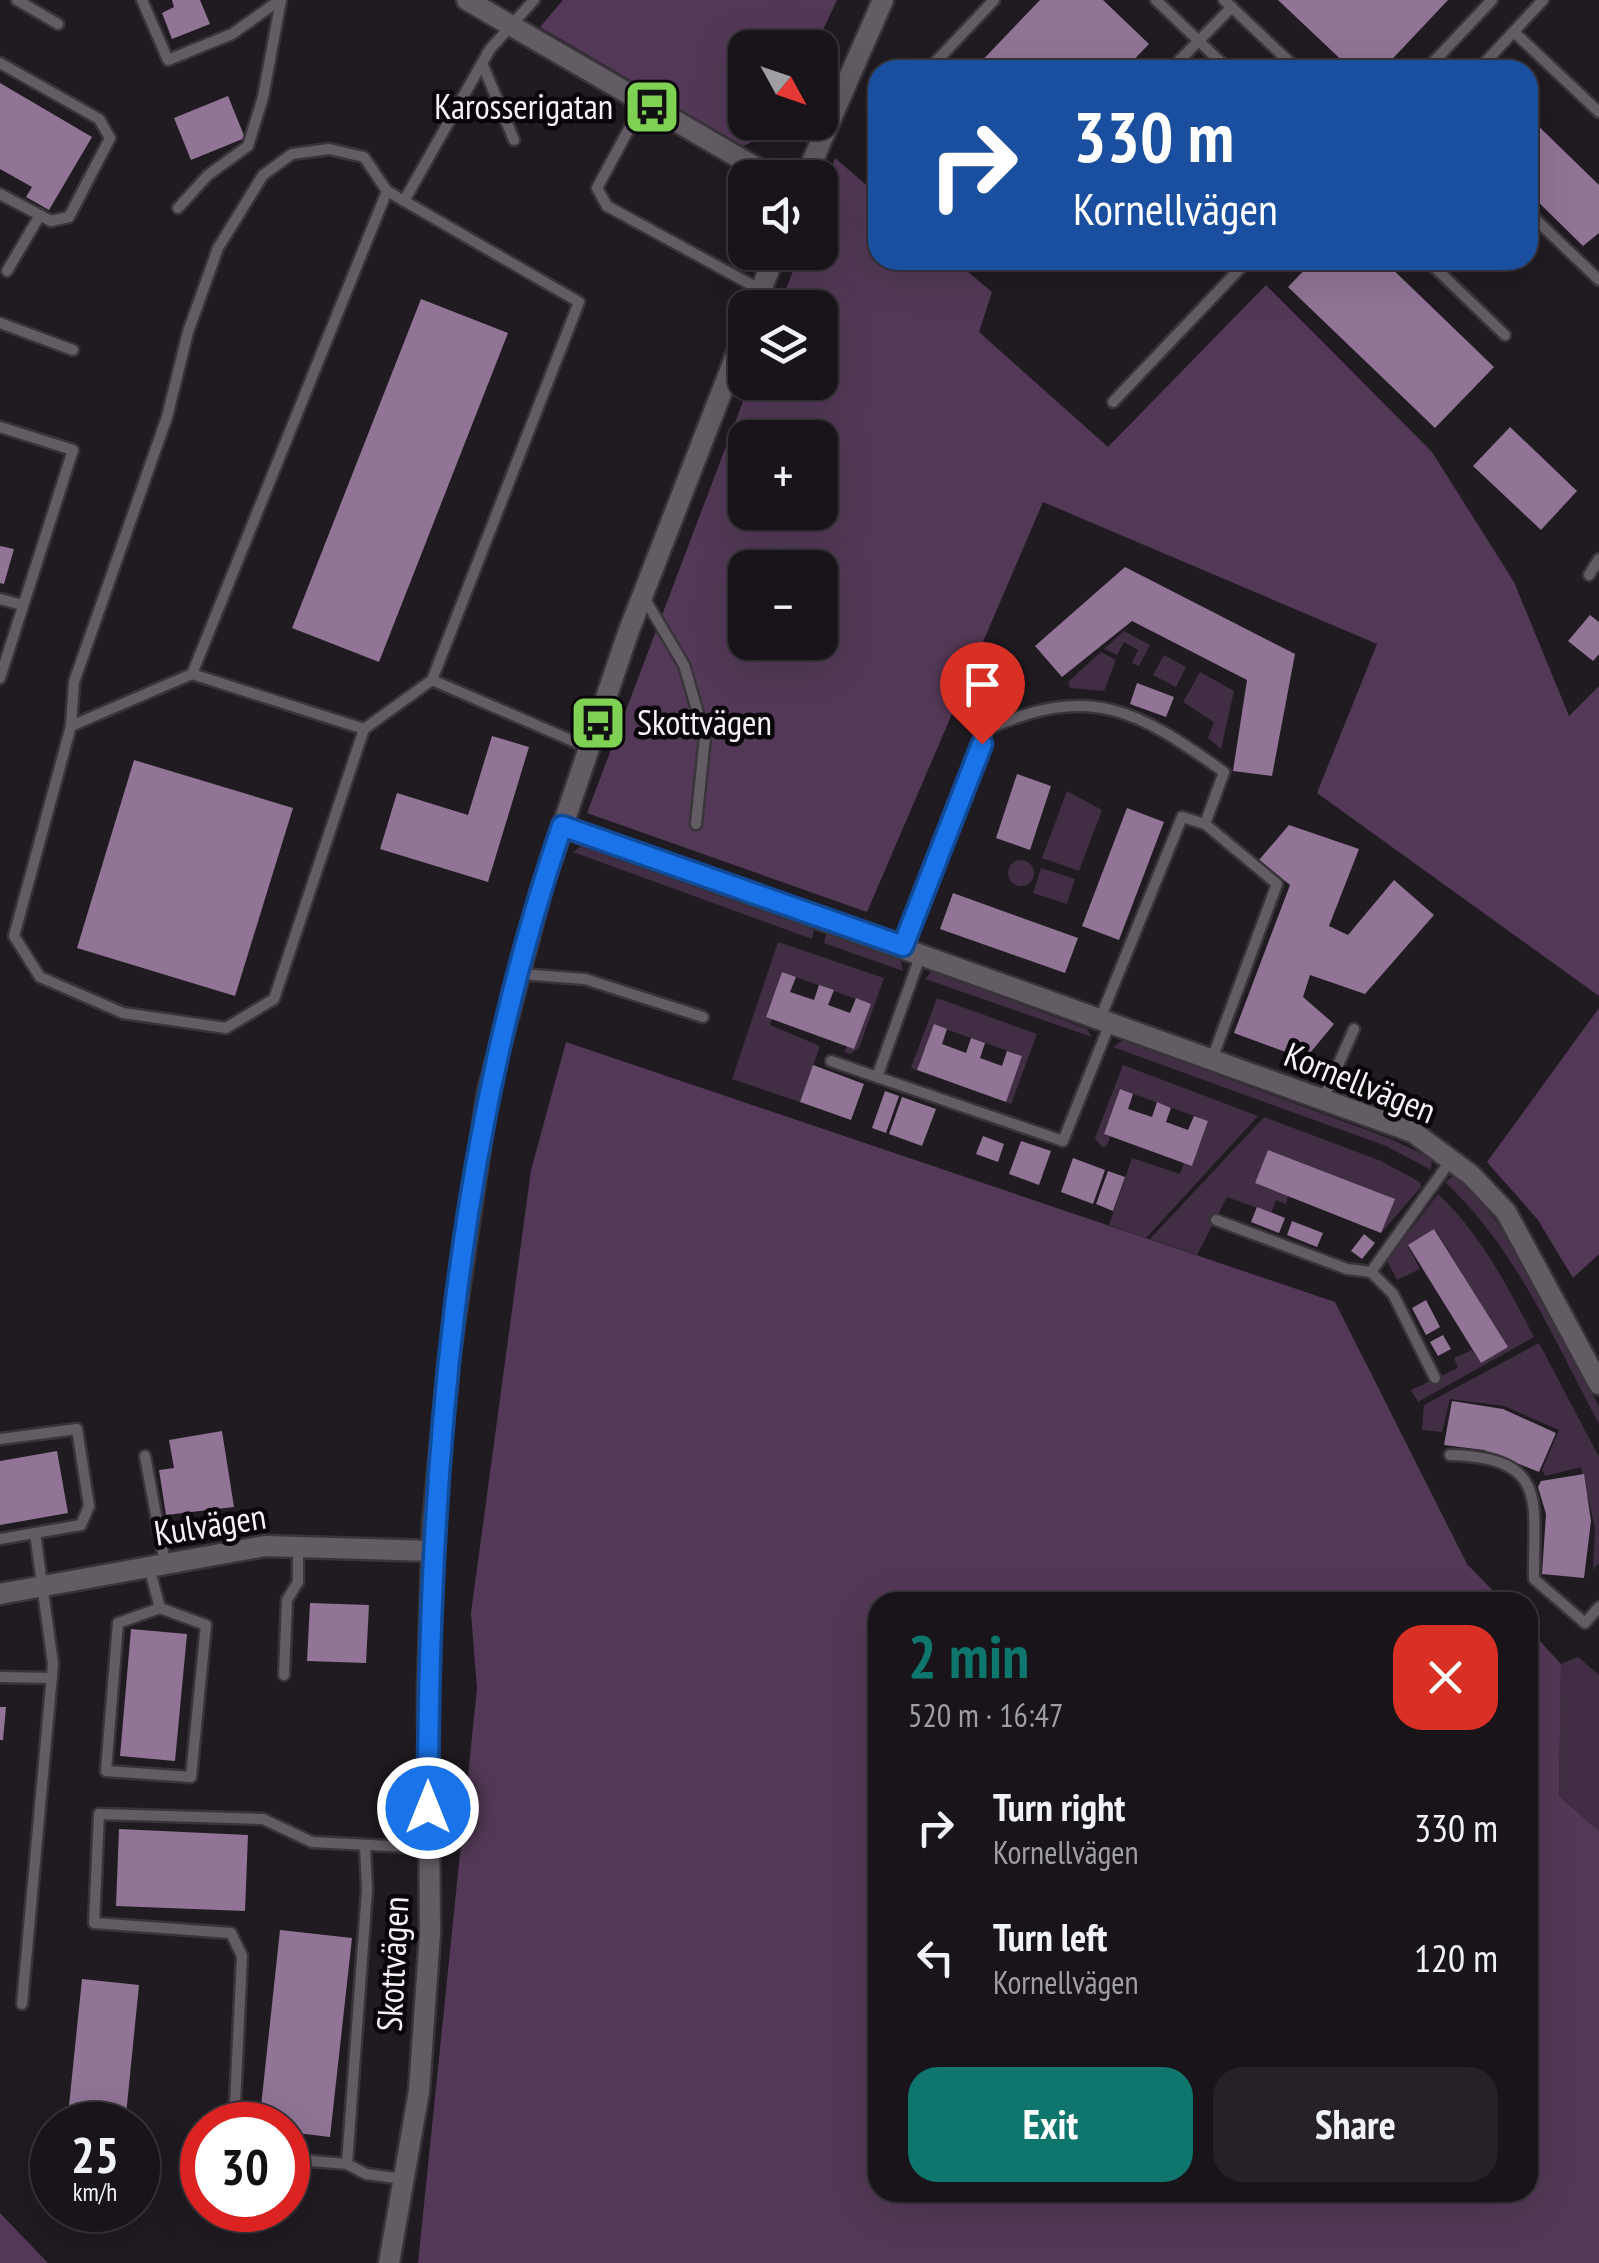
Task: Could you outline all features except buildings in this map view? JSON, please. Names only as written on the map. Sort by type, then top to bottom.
[{"type":"street","points":[[467,0],[743,160]]},
{"type":"street","points":[[813,160],[883,0]]},
{"type":"street","name":"Skottvägen","points":[[389,2263],[419,2091],[430,1934],[432,1551],[450,1351],[488,1092],[562,826],[643,595],[728,376]]},
{"type":"street","name":"Kornellvägen","points":[[562,826],[1413,1132],[1482,1187],[1520,1232],[1599,1384]]},
{"type":"street","name":"Kulvägen","points":[[0,1594],[265,1546],[432,1551]]},
{"type":"lane","points":[[18,0],[58,24]]},
{"type":"lane","points":[[142,0],[168,60],[232,34],[281,0]]},
{"type":"lane","points":[[178,208],[208,175],[248,146],[263,97],[281,0]]},
{"type":"lane","points":[[404,201],[482,64],[534,0]]},
{"type":"lane","points":[[937,60],[994,0]]},
{"type":"lane","points":[[1156,0],[1219,60]]},
{"type":"lane","points":[[1435,60],[1492,0]]},
{"type":"lane","points":[[1487,60],[1543,0]]},
{"type":"lane","points":[[1180,60],[1228,4],[1287,60]]},
{"type":"lane","points":[[1514,32],[1599,112]]},
{"type":"lane","points":[[0,62],[100,119],[110,138],[69,217],[51,221],[0,194]]},
{"type":"lane","points":[[482,64],[514,140]]},
{"type":"lane","points":[[644,102],[598,188],[607,206],[743,290]]},
{"type":"lane","points":[[329,149],[364,157],[386,191],[404,201],[579,302],[432,680],[364,729],[274,999],[226,1028],[123,1014],[40,977],[14,936],[71,726],[74,682],[168,416],[188,332],[218,248],[263,175],[292,154],[329,149]]},
{"type":"lane","points":[[192,674],[386,191]]},
{"type":"lane","points":[[6,271],[40,216]]},
{"type":"lane","points":[[1538,222],[1599,280]]},
{"type":"lane","points":[[1114,402],[1239,270]]},
{"type":"lane","points":[[1438,270],[1506,335]]},
{"type":"lane","points":[[0,323],[73,350]]},
{"type":"lane","points":[[0,427],[72,450],[1,672]]},
{"type":"lane","points":[[1589,574],[1599,559]]},
{"type":"lane","points":[[643,595],[684,666],[705,737],[696,824]]},
{"type":"lane","points":[[0,599],[23,605]]},
{"type":"lane","points":[[71,726],[192,674],[364,729]]},
{"type":"lane","points":[[432,680],[589,748]]},
{"type":"lane","points":[[877,1077],[912,950],[988,729],[1034,708],[1082,702],[1163,729],[1224,772],[1205,824]]},
{"type":"lane","points":[[831,1061],[1062,1141],[1182,818],[1205,824],[1277,884],[1212,1059]]},
{"type":"lane","points":[[519,974],[586,979],[703,1017]]},
{"type":"lane","points":[[1323,1100],[1354,1029]]},
{"type":"lane","points":[[1371,1272],[1451,1160]]},
{"type":"lane","points":[[1216,1220],[1347,1269],[1371,1272],[1393,1294],[1434,1378]]},
{"type":"lane","points":[[0,1439],[77,1430],[88,1506],[81,1525],[0,1540]]},
{"type":"lane","points":[[1450,1455],[1485,1456],[1522,1473],[1535,1495],[1534,1579],[1585,1623],[1599,1607]]},
{"type":"lane","points":[[145,1456],[160,1608]]},
{"type":"lane","points":[[22,2004],[52,1678],[35,1533]]},
{"type":"lane","points":[[284,1675],[287,1600],[298,1582],[298,1546]]},
{"type":"lane","points":[[160,1608],[206,1625],[191,1777],[106,1771],[118,1623],[160,1608]]},
{"type":"lane","points":[[0,1677],[52,1678]]},
{"type":"lane","points":[[235,2102],[242,1956],[230,1933],[94,1923],[100,1814],[263,1818],[312,1842],[428,1848]]},
{"type":"lane","points":[[347,2164],[366,1890],[364,1844]]},
{"type":"lane","points":[[310,2161],[347,2164],[366,2174],[405,2179]]},
{"type":"shaded area","points":[[563,0],[837,0],[823,30],[728,30],[728,137],[540,27]]},
{"type":"shaded area","points":[[733,140],[756,140],[743,146]]},
{"type":"shaded area","points":[[838,161],[868,186],[868,270],[966,270],[992,292],[979,332],[1108,447],[1266,285],[1432,452],[1514,582],[1569,716],[1599,686],[1599,996],[1317,793],[1377,644],[1043,502],[867,912],[587,813],[728,441],[728,530],[838,530],[838,420],[736,420],[744,400],[838,400],[838,290],[786,290],[793,270],[838,270]]},
{"type":"shaded area","points":[[1124,631],[1150,645],[1139,666],[1132,663],[1138,650],[1124,642],[1117,655],[1104,649]]},
{"type":"shaded area","points":[[1101,652],[1116,660],[1104,691],[1070,688],[1068,682]]},
{"type":"shaded area","points":[[1164,655],[1186,667],[1176,687],[1153,675]]},
{"type":"shaded area","points":[[1200,672],[1234,691],[1221,749],[1208,738],[1214,722],[1183,702]]},
{"type":"shaded area","points":[[1067,791],[1102,810],[1079,871],[1042,858]]},
{"type":"shaded area","points":[[581,846],[814,930],[812,939],[573,852]]},
{"type":"shaded area","points":[[1021,860],[1030,864],[1034,873],[1030,882],[1021,886],[1012,882],[1008,873],[1012,864]]},
{"type":"shaded area","points":[[1041,868],[1075,879],[1067,904],[1033,893]]},
{"type":"shaded area","points":[[826,934],[901,961],[903,971],[824,943]]},
{"type":"shaded area","points":[[778,942],[884,978],[859,1048],[850,1054],[844,1052],[847,1046],[854,1048],[870,1004],[782,972],[766,1016],[772,1019],[770,1025],[820,1046],[800,1102],[732,1079]]},
{"type":"shaded area","points":[[932,971],[1087,1029],[1092,1037],[925,979]]},
{"type":"shaded area","points":[[937,998],[1037,1034],[1011,1104],[1006,1102],[1022,1056],[934,1025],[917,1070],[911,1068]]},
{"type":"shaded area","points":[[1599,1008],[1599,1254],[1573,1278],[1538,1220],[1487,1162]]},
{"type":"shaded area","points":[[1123,1040],[1391,1139],[1432,1159],[1431,1170],[1386,1146],[1113,1047]]},
{"type":"shaded area","points":[[566,1042],[1335,1302],[1467,1564],[1494,1592],[868,1592],[868,2202],[1538,2202],[1538,1639],[1561,1664],[1559,1796],[1599,1831],[1599,2263],[418,2263],[477,1688],[471,1613],[531,1170]]},
{"type":"shaded area","points":[[1123,1065],[1258,1116],[1146,1238],[1109,1225],[1132,1158],[1180,1174],[1184,1163],[1192,1166],[1208,1121],[1120,1089],[1104,1134],[1110,1137],[1107,1146],[1102,1147],[1095,1138]]},
{"type":"shaded area","points":[[1264,1117],[1381,1161],[1420,1182],[1421,1187],[1381,1233],[1394,1199],[1268,1150],[1255,1183],[1288,1196],[1286,1204],[1276,1200],[1271,1213],[1227,1197],[1197,1255],[1150,1239]]},
{"type":"shaded area","points":[[1453,1176],[1478,1199],[1519,1254],[1599,1407],[1599,1424],[1513,1265],[1445,1182]]},
{"type":"shaded area","points":[[1438,1194],[1480,1243],[1534,1337],[1418,1402],[1411,1390],[1458,1368],[1454,1358],[1472,1350],[1481,1363],[1507,1347],[1435,1229],[1408,1246],[1420,1269],[1397,1280],[1387,1261]]},
{"type":"shaded area","points":[[1539,1343],[1599,1457],[1599,1563],[1593,1570],[1595,1528],[1581,1467],[1545,1476],[1542,1470],[1559,1430],[1504,1406],[1450,1399],[1442,1432],[1422,1430],[1424,1405]]},
{"type":"shaded area","points":[[1578,1657],[1599,1675],[1599,1831],[1559,1796],[1561,1664]]},
{"type":"shaded area","points":[[0,2213],[48,2263],[0,2263]]},
{"type":"place","name":"Karosserigatan","points":[[652,107]]},
{"type":"place","name":"Skottvägen","points":[[598,723]]},
{"type":"route","points":[[428,1808],[433,1525],[450,1351],[488,1092],[562,826],[903,946],[982,744]]}]
